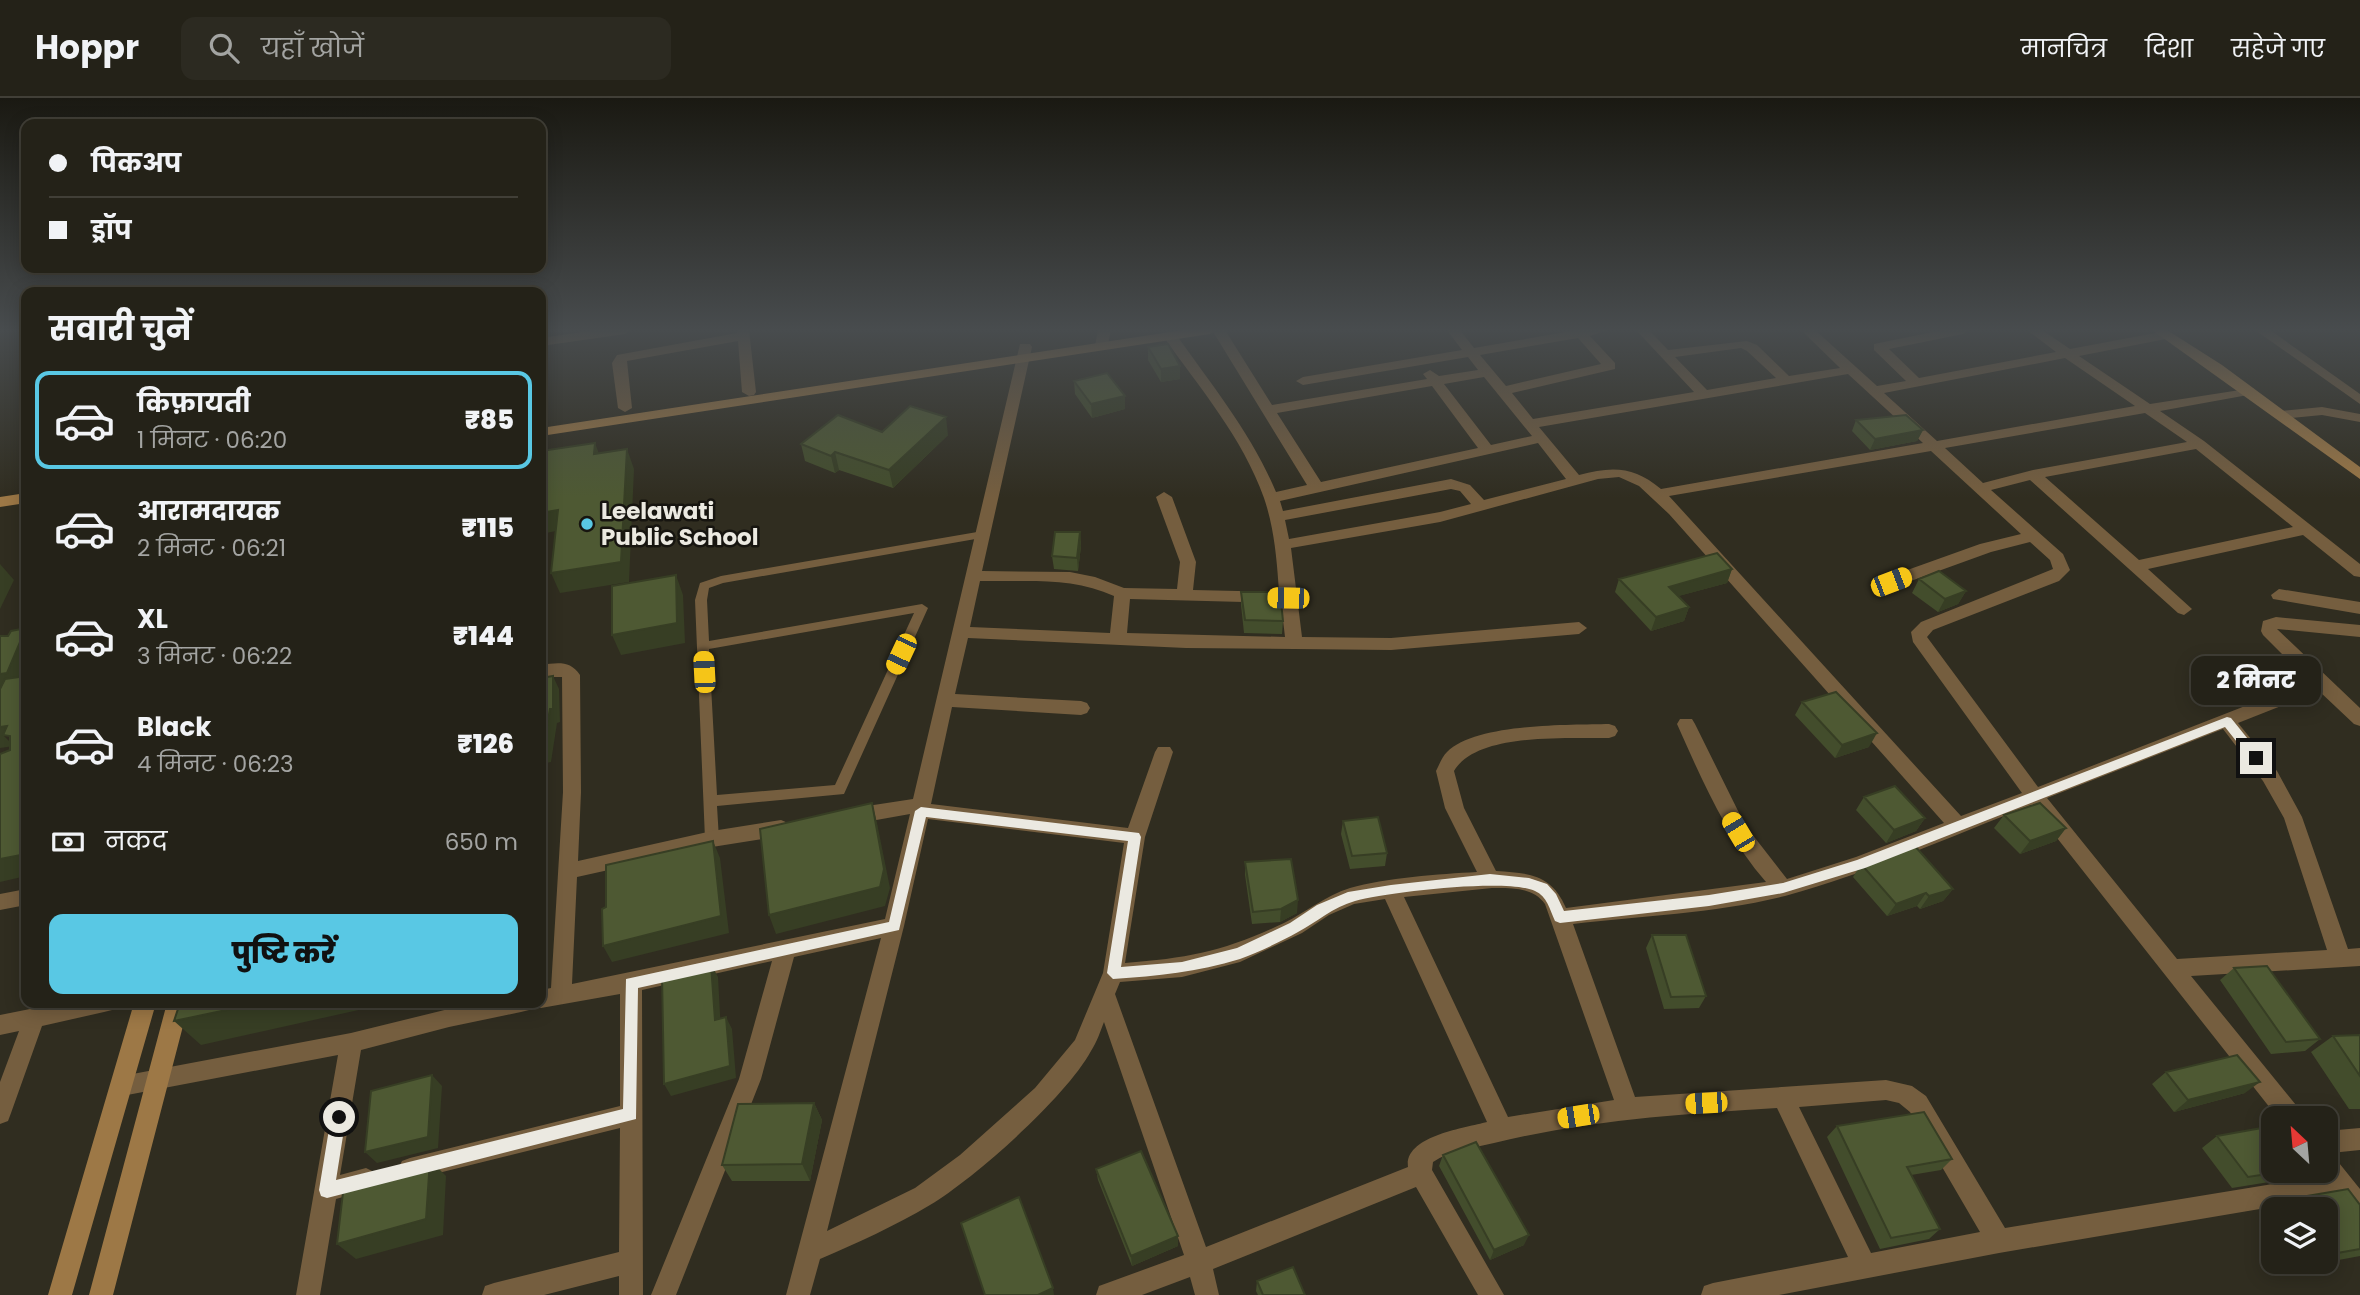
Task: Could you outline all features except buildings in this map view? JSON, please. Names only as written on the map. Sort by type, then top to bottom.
[{"type":"street","points":[[622,386],[625,408]]},
{"type":"street","points":[[748,386],[749,391]]},
{"type":"street","points":[[546,419],[786,386]]},
{"type":"street","points":[[546,431],[823,386]]},
{"type":"street","points":[[798,1295],[894,926],[1017,386]]},
{"type":"street","points":[[1203,386],[1257,466],[1271,498],[1281,545],[1294,642]]},
{"type":"street","points":[[1254,386],[1316,487]]},
{"type":"street","points":[[1269,410],[1406,386]]},
{"type":"street","points":[[1438,386],[1486,448]]},
{"type":"street","points":[[1499,386],[1576,481]]},
{"type":"street","points":[[1503,391],[1527,386]]},
{"type":"street","points":[[1696,386],[1704,395]]},
{"type":"street","points":[[1530,424],[1758,386]]},
{"type":"street","points":[[1867,386],[2057,558],[2062,570],[2053,577],[1927,626],[1919,632],[1919,638],[2035,797],[2282,1106]]},
{"type":"street","points":[[1873,391],[1901,386]]},
{"type":"street","points":[[2114,386],[2199,444],[2360,572]]},
{"type":"street","points":[[2240,386],[2360,474]]},
{"type":"street","points":[[2340,386],[2360,400]]},
{"type":"street","points":[[1656,494],[2248,391]]},
{"type":"street","points":[[2281,415],[2322,411],[2360,418]]},
{"type":"street","points":[[1271,498],[1486,448],[1541,438]]},
{"type":"street","points":[[1980,488],[2033,475],[2199,444]]},
{"type":"street","points":[[1281,545],[1401,525],[1482,507],[1610,472],[1625,473],[1638,478],[1700,538],[1958,826]]},
{"type":"street","points":[[2033,475],[2184,609]]},
{"type":"street","points":[[1275,517],[1451,484],[1465,488],[1482,507]]},
{"type":"street","points":[[1164,498],[1188,562],[1184,596]]},
{"type":"street","points":[[0,502],[21,499]]},
{"type":"street","points":[[2136,566],[2306,529]]},
{"type":"street","points":[[1891,582],[1975,552],[2032,536]]},
{"type":"street","points":[[974,576],[1083,579],[1107,584],[1122,593],[1288,598]]},
{"type":"street","points":[[1118,638],[1122,593]]},
{"type":"street","points":[[2278,595],[2360,608]]},
{"type":"street","points":[[2360,631],[2276,622],[2269,625],[2269,631],[2360,719]]},
{"type":"street","points":[[961,632],[1391,644],[1579,628]]},
{"type":"street","points":[[546,671],[563,669],[571,675],[572,792],[569,872],[551,997],[631,983],[894,926]]},
{"type":"street","points":[[1560,917],[1709,900],[1783,888],[1860,864],[2322,683]]},
{"type":"street","points":[[946,699],[1081,708]]},
{"type":"street","points":[[2170,968],[2350,957],[2293,817],[2270,776],[2227,721]]},
{"type":"street","points":[[1686,724],[1728,815],[1749,850],[1783,888]]},
{"type":"street","points":[[1490,879],[1448,792],[1445,771],[1456,753],[1475,743],[1501,737],[1609,731]]},
{"type":"street","points":[[810,1251],[873,1223],[923,1196],[968,1163],[1043,1095],[1083,1046],[1113,973],[1135,837],[1164,752]]},
{"type":"street","points":[[839,819],[922,808],[1135,837]]},
{"type":"street","points":[[569,872],[712,839],[801,825]]},
{"type":"street","points":[[1113,973],[1182,968],[1240,953],[1352,896],[1490,879],[1529,883],[1543,888],[1552,897],[1628,1108]]},
{"type":"street","points":[[1391,890],[1502,1129]]},
{"type":"street","points":[[0,902],[21,898]]},
{"type":"street","points":[[663,1295],[696,1220],[750,1079],[785,951]]},
{"type":"street","points":[[631,983],[631,1295]]},
{"type":"street","points":[[1105,995],[1199,1262],[1207,1295]]},
{"type":"street","points":[[0,1025],[81,1008]]},
{"type":"street","points":[[60,1295],[144,1008]]},
{"type":"street","points":[[101,1295],[177,1008]]},
{"type":"street","points":[[122,1086],[351,1043],[449,1010],[470,1008]]},
{"type":"street","points":[[0,1113],[34,1018]]},
{"type":"street","points":[[308,1295],[351,1043]]},
{"type":"street","points":[[1492,1295],[1421,1173],[1419,1159],[1429,1149],[1502,1129],[1628,1108],[1886,1090],[1904,1093],[1918,1104],[1999,1241]]},
{"type":"street","points":[[1784,1099],[1865,1267]]},
{"type":"street","points":[[327,1190],[631,1114]]},
{"type":"street","points":[[2338,1141],[2360,1139]]},
{"type":"street","points":[[1108,1295],[1199,1262],[1421,1173]]},
{"type":"street","points":[[2338,1178],[2360,1209]]},
{"type":"street","points":[[1713,1295],[1999,1241],[2342,1184]]},
{"type":"street","points":[[494,1295],[631,1261]]},
{"type":"lane","points":[[712,839],[701,593],[708,583],[983,535]]},
{"type":"lane","points":[[703,646],[922,608],[839,790],[710,802]]},
{"type":"place","name":"Leelawati Public School","points":[[587,524]]},
{"type":"route","points":[[339,1117],[327,1190],[631,1114],[631,983],[894,926],[921,811],[1135,837],[1113,973],[1182,968],[1240,953],[1352,896],[1391,890],[1490,879],[1529,883],[1543,888],[1552,897],[1560,917],[1709,900],[1783,888],[1860,864],[2227,721],[2256,758]]}]
